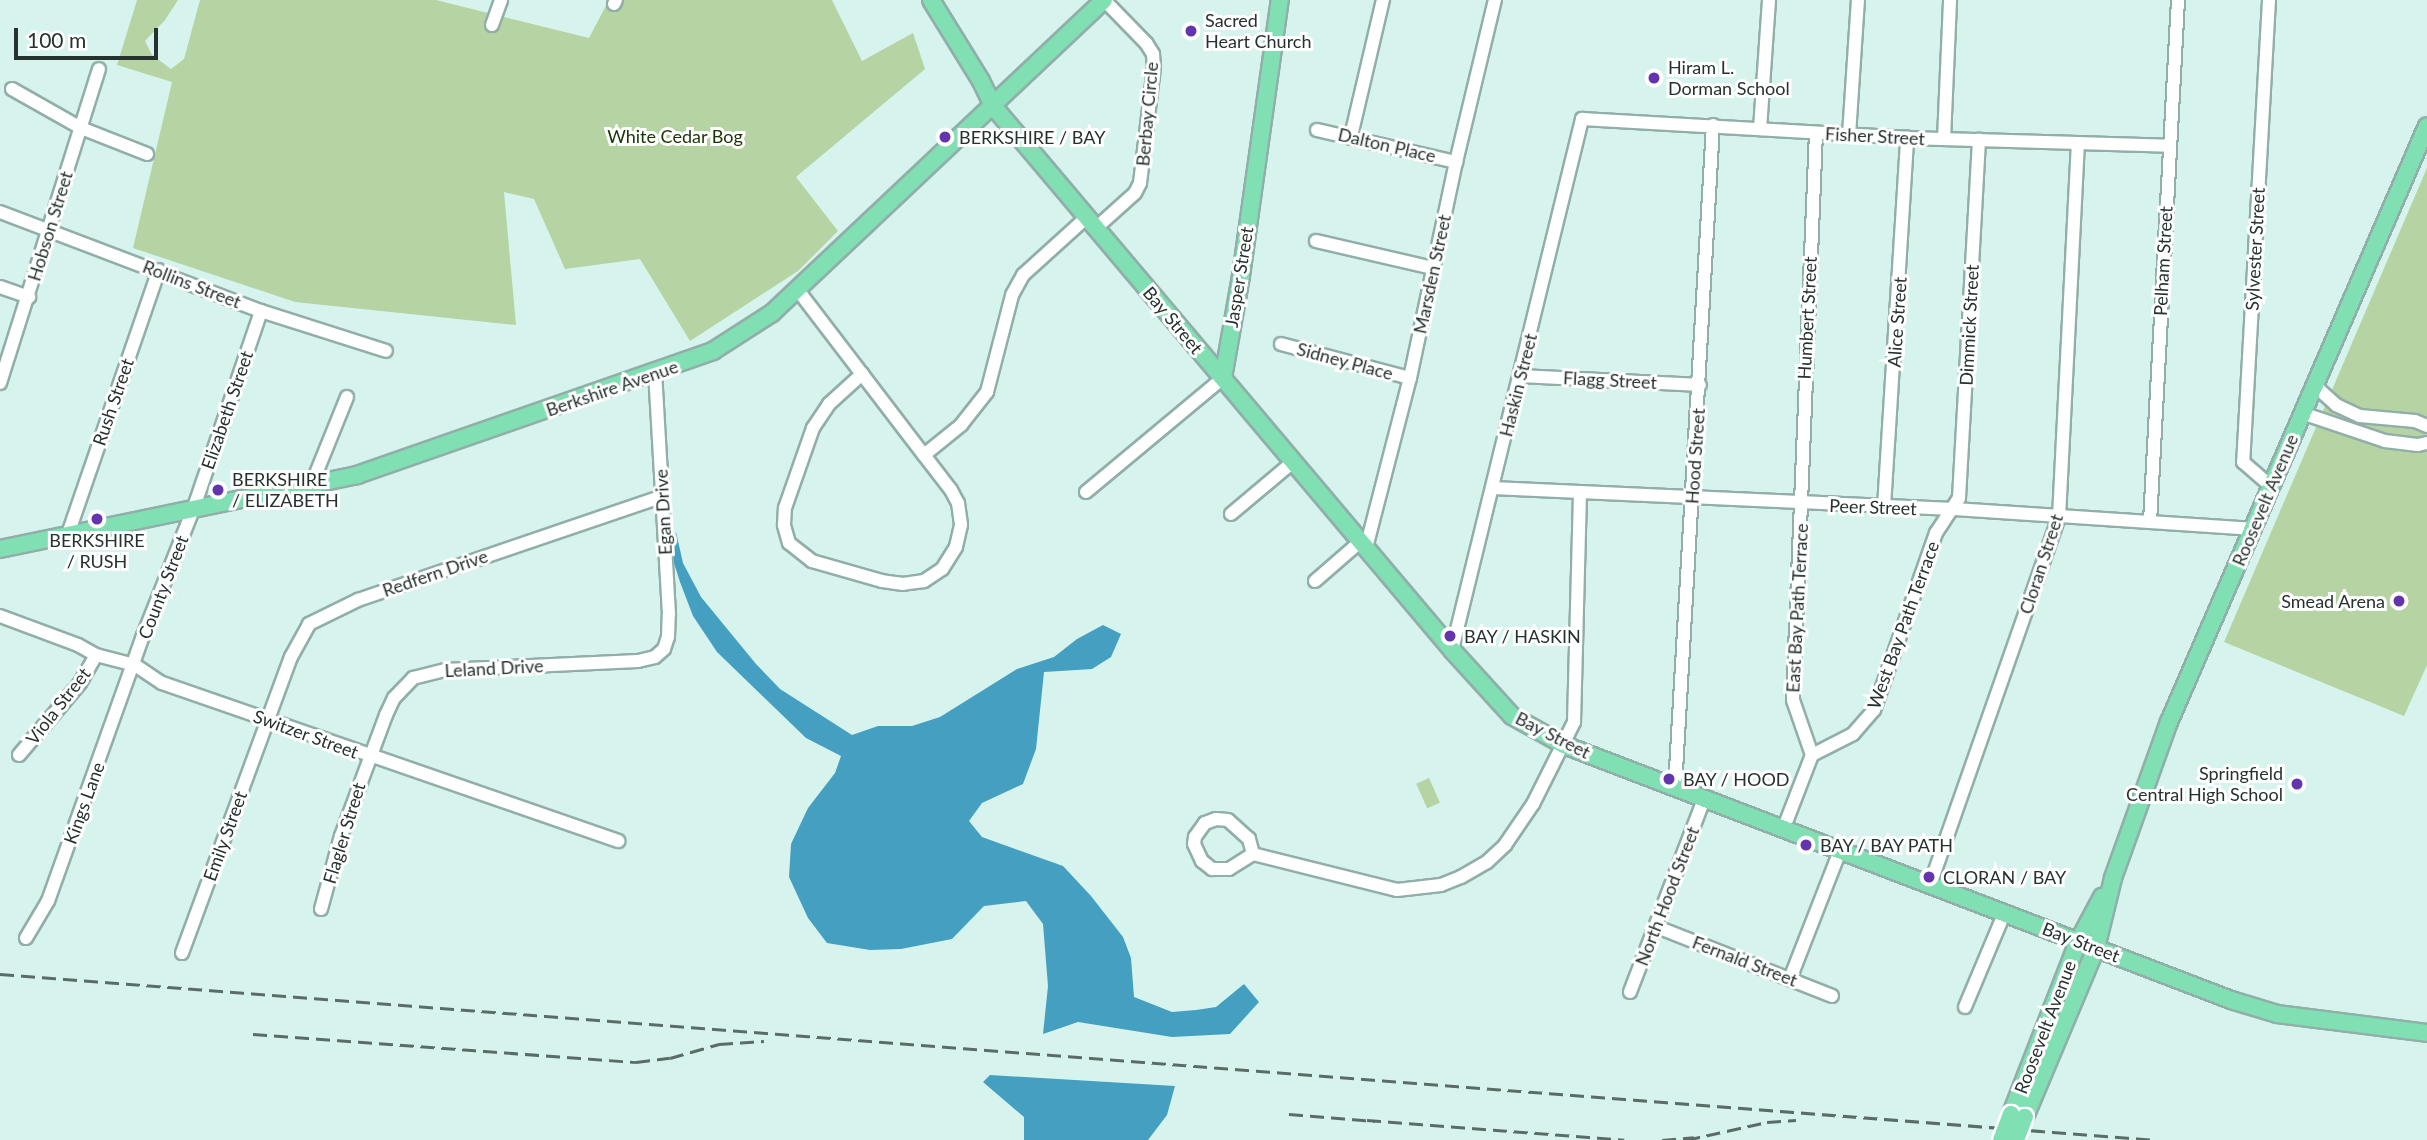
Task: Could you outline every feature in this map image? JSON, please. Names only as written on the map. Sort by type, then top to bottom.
[{"type":"main road","name":"Bay Street","points":[[932,0],[981,79],[993,106],[1452,650],[1512,716],[1564,745],[2194,986],[2277,1014],[2427,1033]]},
{"type":"main road","name":"Berkshire Avenue","points":[[0,549],[357,475],[655,374],[734,340],[772,313],[1104,0]]},
{"type":"main road","name":"Jasper Street","points":[[1223,378],[1280,0]]},
{"type":"main road","name":"Roosevelt Avenue","points":[[2001,1140],[2018,1115],[2096,948],[2113,878],[2169,722],[2427,126]]},
{"type":"main road","name":"Roosevelt Avenue","points":[[2017,1140],[2018,1115],[2079,940],[2113,878]]},
{"type":"street","points":[[492,25],[500,0]]},
{"type":"street","name":"Berbay Circle","points":[[924,455],[961,425],[987,392],[1010,304],[1019,281],[1031,266],[1135,193],[1140,183],[1154,68],[1153,54],[1146,43],[1104,0]]},
{"type":"street","points":[[1351,136],[1383,0]]},
{"type":"street","name":"Marsden Street","points":[[1364,545],[1410,377],[1456,162],[1495,0]]},
{"type":"street","points":[[1760,129],[1769,0]]},
{"type":"street","points":[[1849,135],[1858,0]]},
{"type":"street","points":[[1944,139],[1950,0]]},
{"type":"street","name":"Pelham Street","points":[[2150,522],[2178,0]]},
{"type":"street","name":"Sylvester Street","points":[[2269,0],[2243,462],[2271,486]]},
{"type":"street","name":"Hobson Street","points":[[0,383],[99,69]]},
{"type":"street","points":[[12,89],[81,128],[147,154]]},
{"type":"street","name":"Fisher Street","points":[[1582,119],[1907,138],[2169,146]]},
{"type":"street","name":"Haskin Street","points":[[1452,650],[1582,119]]},
{"type":"street","name":"Hood Street","points":[[1675,788],[1713,125]]},
{"type":"street","name":"Dalton Place","points":[[1317,130],[1456,162]]},
{"type":"street","name":"Humbert Street","points":[[1802,504],[1804,360],[1816,133]]},
{"type":"street","name":"Alice Street","points":[[1884,507],[1907,138]]},
{"type":"street","name":"Dimmick Street","points":[[1953,509],[1962,478],[1979,140]]},
{"type":"street","name":"Cloran Street","points":[[1930,885],[2059,517],[2078,143]]},
{"type":"street","name":"Rollins Street","points":[[0,212],[159,270],[261,311],[386,351]]},
{"type":"street","points":[[1317,241],[1433,268]]},
{"type":"street","name":"Rush Street","points":[[68,534],[159,270]]},
{"type":"street","points":[[0,287],[29,297]]},
{"type":"street","points":[[797,289],[951,490],[961,519],[959,540],[953,554],[930,578],[910,584],[882,581],[812,561],[789,543],[783,525],[785,508],[813,428],[829,404],[862,374]]},
{"type":"street","name":"Elizabeth Street","points":[[192,510],[261,311]]},
{"type":"street","name":"Sidney Place","points":[[1281,344],[1410,377]]},
{"type":"street","name":"Egan Drive","points":[[655,374],[669,614],[668,637],[664,649]]},
{"type":"street","name":"Flagg Street","points":[[1521,376],[1700,385]]},
{"type":"street","points":[[1086,492],[1223,378]]},
{"type":"street","points":[[2314,385],[2336,405],[2360,416],[2416,421],[2427,426]]},
{"type":"street","points":[[312,486],[347,397]]},
{"type":"street","points":[[2302,414],[2375,438],[2418,445],[2427,443]]},
{"type":"street","points":[[2375,438],[2379,418]]},
{"type":"street","points":[[2395,442],[2398,420]]},
{"type":"street","points":[[1231,514],[1293,462]]},
{"type":"street","name":"Peer Street","points":[[1493,488],[1953,509],[2252,529]]},
{"type":"street","points":[[1253,854],[1249,839],[1228,820],[1216,819],[1205,823],[1195,837],[1194,845],[1202,861],[1212,869],[1228,869],[1253,854],[1397,890],[1441,885],[1487,862],[1506,845],[1533,804],[1574,722],[1580,494]]},
{"type":"street","name":"Redfern Drive","points":[[267,720],[296,644],[309,624],[322,615],[412,581],[663,496]]},
{"type":"street","name":"East Bay Path Terrace","points":[[1802,504],[1793,700],[1812,755]]},
{"type":"street","name":"West Bay Path Terrace","points":[[1812,755],[1853,734],[1874,710],[1936,533],[1953,509]]},
{"type":"street","name":"County Street","points":[[135,665],[143,636],[192,510]]},
{"type":"street","points":[[1314,581],[1364,545]]},
{"type":"street","name":"Switzer Street","points":[[0,616],[78,645],[96,655],[135,665],[162,682],[369,757],[618,841]]},
{"type":"street","name":"Leland Drive","points":[[369,757],[394,698],[413,678],[427,673],[638,661],[655,657],[664,649]]},
{"type":"street","name":"Viola Street","points":[[19,755],[80,682],[96,655]]},
{"type":"street","name":"Kings Lane","points":[[26,939],[48,901],[135,665]]},
{"type":"street","name":"Emily Street","points":[[182,953],[267,720]]},
{"type":"street","points":[[1783,830],[1812,755]]},
{"type":"street","name":"Flagler Street","points":[[321,909],[341,836],[369,757]]},
{"type":"street","name":"North Hood Street","points":[[1630,992],[1704,799]]},
{"type":"street","points":[[1790,979],[1840,851]]},
{"type":"street","points":[[1965,1007],[2005,912]]},
{"type":"street","name":"Fernald Street","points":[[1657,927],[1832,996]]},
{"type":"green space","name":"White Cedar Bog","points":[[137,0],[178,0],[165,20],[145,41],[152,55],[171,69],[184,59],[200,0],[436,0],[589,38],[609,0],[832,0],[862,61],[913,33],[925,69],[796,177],[838,231],[798,271],[690,341],[640,259],[565,269],[534,199],[504,192],[516,325],[295,302],[133,248],[172,82],[117,65]]},
{"type":"green space","points":[[2427,168],[2427,665],[2404,716],[2224,642]]},
{"type":"green space","points":[[1429,778],[1440,803],[1427,808],[1416,784]]},
{"type":"water","points":[[676,532],[683,563],[701,597],[756,664],[780,689],[852,735],[878,726],[912,726],[940,717],[1017,669],[1054,657],[1077,639],[1103,625],[1121,634],[1111,657],[1092,669],[1044,672],[1036,749],[1023,784],[982,803],[969,821],[982,837],[1063,866],[1123,937],[1131,958],[1134,997],[1172,1012],[1196,1010],[1216,1007],[1244,984],[1259,1002],[1230,1034],[1172,1037],[1078,1022],[1043,1034],[1048,986],[1043,924],[1026,901],[984,906],[952,939],[901,949],[870,950],[827,943],[808,918],[789,877],[791,844],[808,808],[835,773],[841,756],[806,738],[717,652],[693,616],[680,582],[672,557]]},
{"type":"water","points":[[990,1075],[1175,1086],[1167,1115],[1148,1140],[1024,1140],[1024,1117],[983,1082]]},
{"type":"railway","points":[[0,974],[2157,1140]]},
{"type":"railway","points":[[253,1034],[636,1062],[670,1058],[719,1044],[764,1041]]},
{"type":"railway","points":[[1289,1114],[1375,1121]]},
{"type":"railway","points":[[1367,1120],[1624,1140]]},
{"type":"railway","points":[[1686,1140],[1767,1122],[1796,1120]]},
{"type":"railway","points":[[1662,1140],[1694,1137]]},
{"type":"place","name":"Sacred Heart Church","points":[[1191,31]]},
{"type":"place","name":"Hiram L. Dorman School","points":[[1654,78]]},
{"type":"place","name":"BERKSHIRE / BAY","points":[[945,137]]},
{"type":"place","name":"BERKSHIRE / ELIZABETH","points":[[218,490]]},
{"type":"place","name":"BERKSHIRE / RUSH","points":[[97,519]]},
{"type":"place","name":"Smead Arena","points":[[2399,601]]},
{"type":"place","name":"BAY / HASKIN","points":[[1450,636]]},
{"type":"place","name":"BAY / HOOD","points":[[1669,779]]},
{"type":"place","name":"Springfield Central High School","points":[[2297,784]]},
{"type":"place","name":"BAY / BAY PATH","points":[[1806,845]]},
{"type":"place","name":"CLORAN / BAY","points":[[1929,877]]}]
